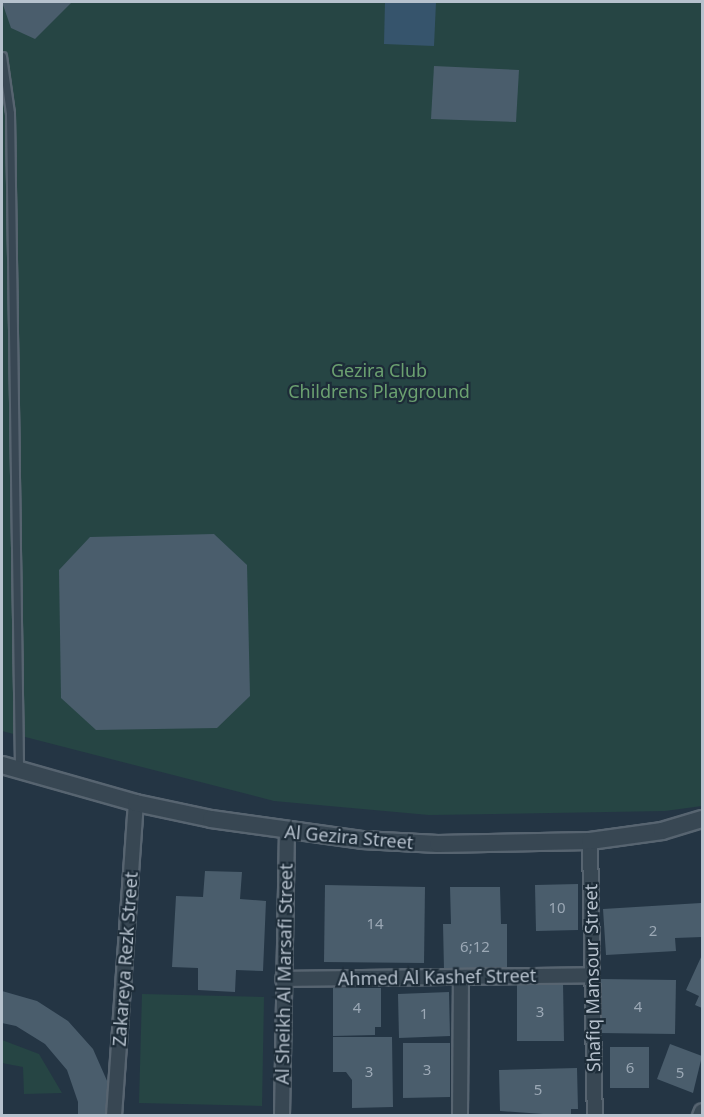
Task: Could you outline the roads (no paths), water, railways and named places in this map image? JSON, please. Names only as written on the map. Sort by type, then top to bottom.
[{"type":"street","name":"Al Gezira Street","points":[[2,765],[136,803],[287,832],[438,844],[590,841],[662,831],[702,819]]},
{"type":"street","name":"Zakareya Rezk Street","points":[[114,1116],[136,803]]},
{"type":"street","name":"Al Sheikh Al Marsafi Street","points":[[282,1116],[287,832]]},
{"type":"street","name":"Shafiq Mansour Street","points":[[590,841],[590,975],[595,1116]]},
{"type":"street","name":"Ahmed Al Kashef Street","points":[[283,978],[590,975]]},
{"type":"street","points":[[460,1116],[461,977]]},
{"type":"street","points":[[700,1116],[702,1111]]},
{"type":"lane","points":[[2,56],[10,113],[19,771]]},
{"type":"water","points":[[385,2],[436,2],[434,46],[384,44]]},
{"type":"park label","name":"Gezira Club Childrens Playground","points":[[379,382]]}]
